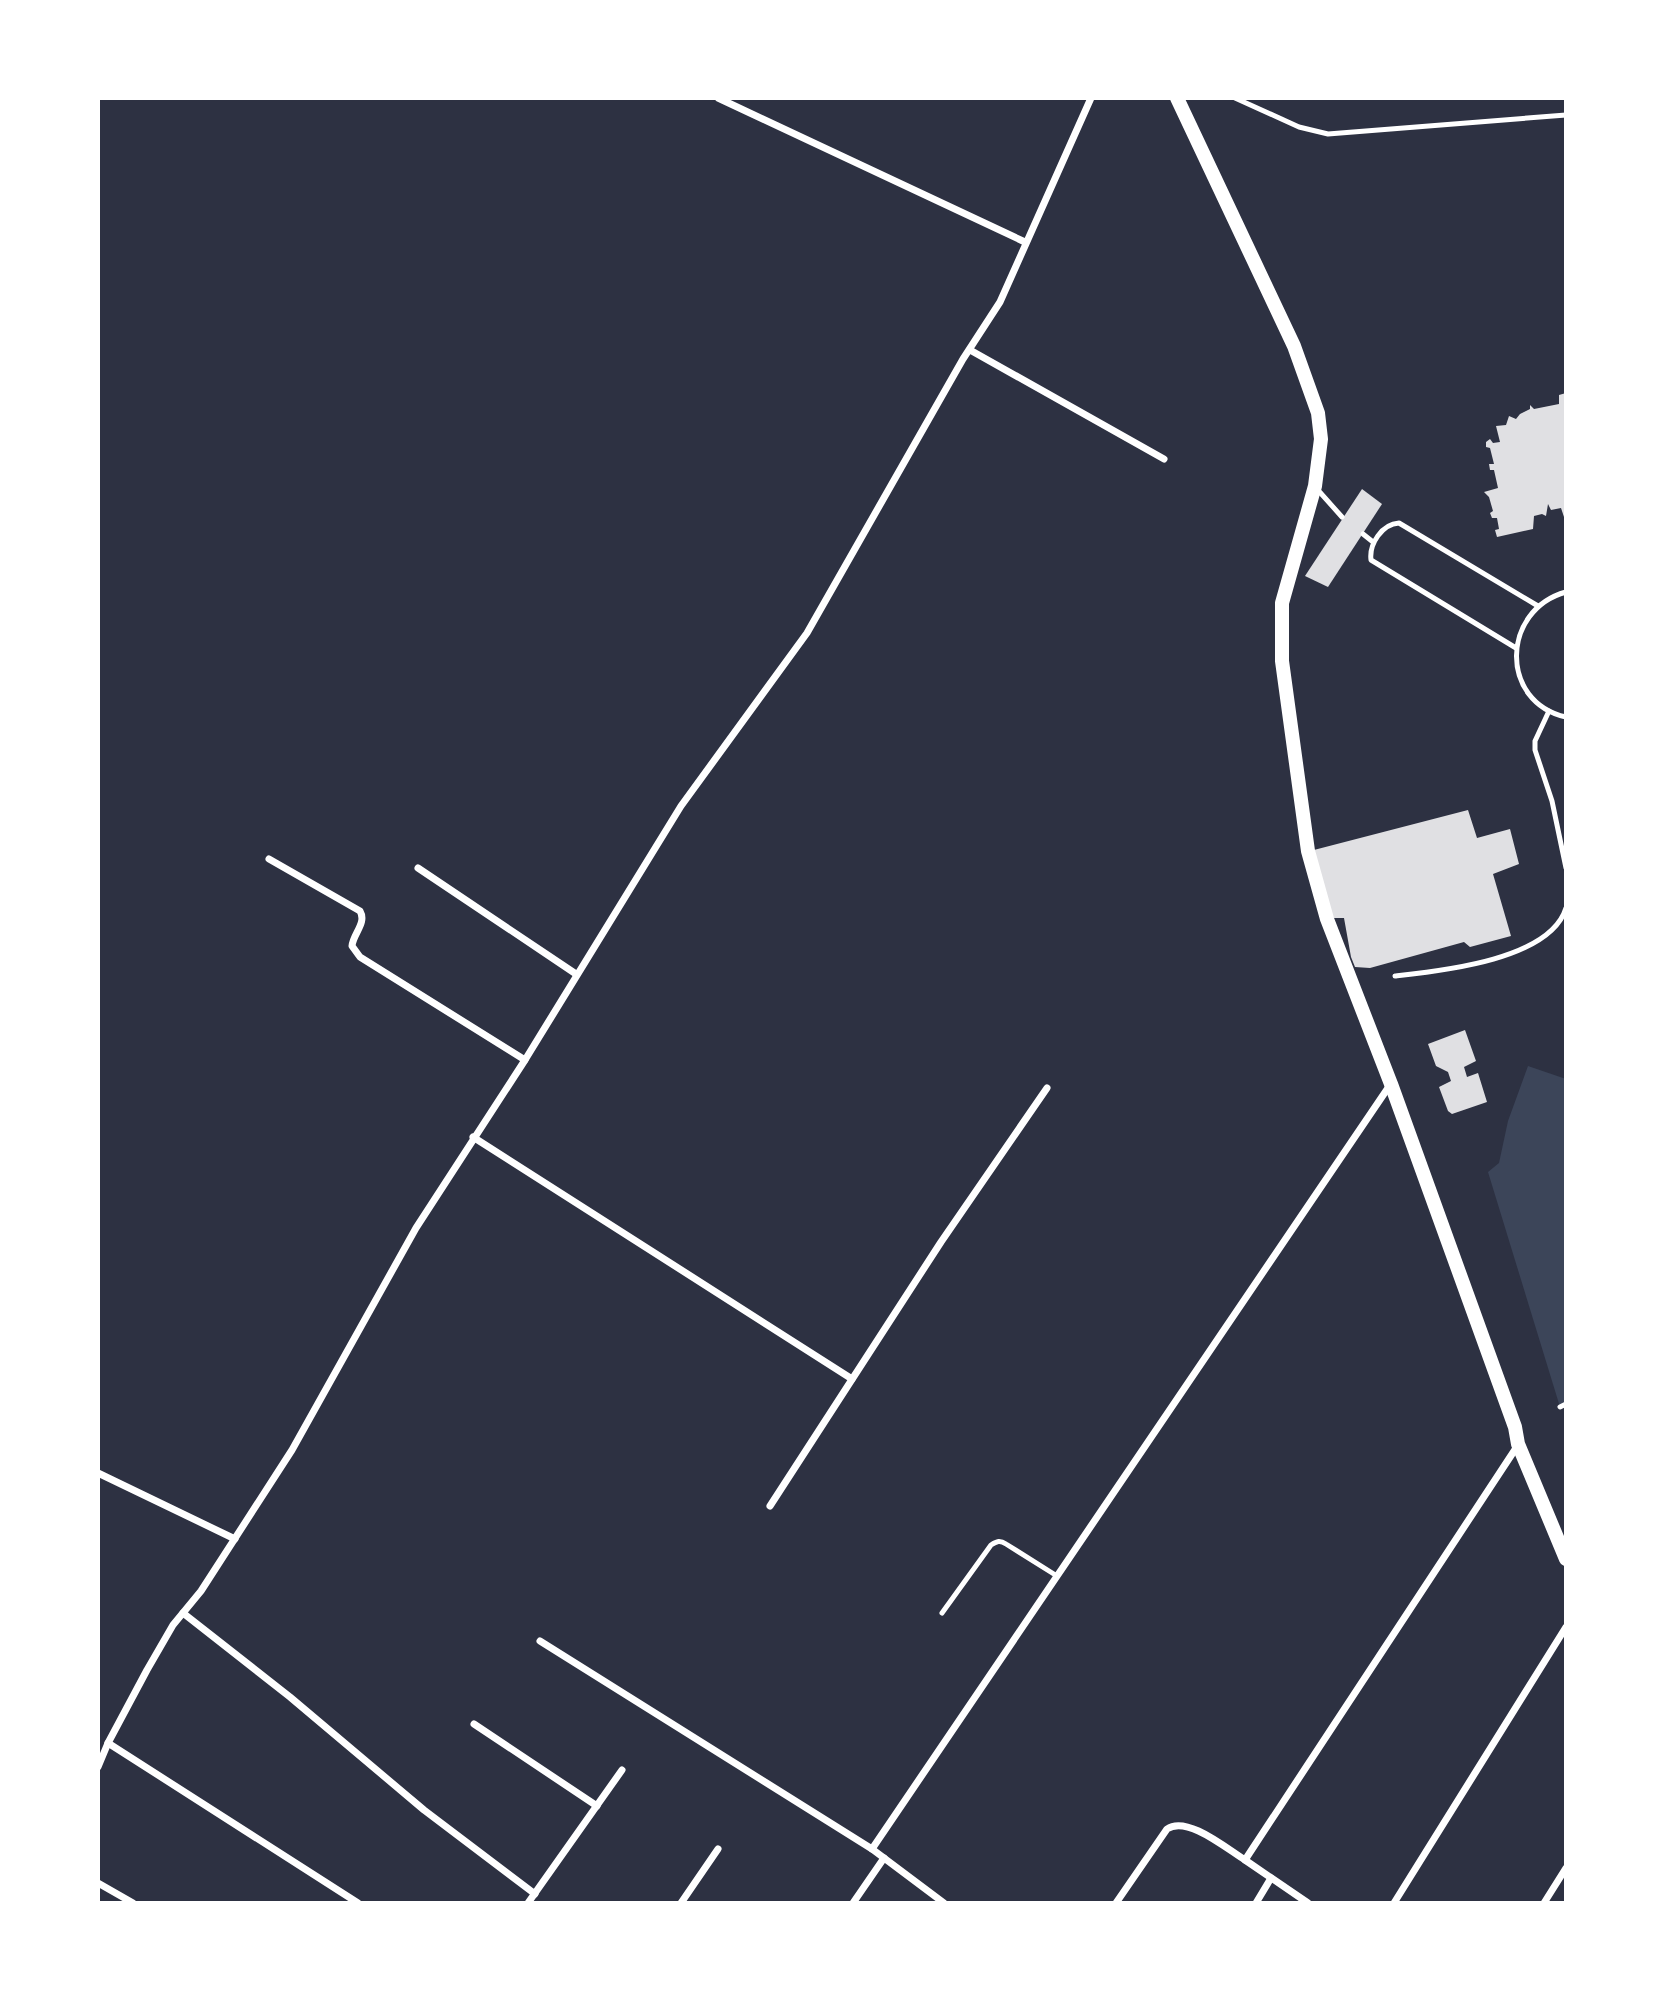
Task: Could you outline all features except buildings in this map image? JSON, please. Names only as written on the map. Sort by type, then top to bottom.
[{"type":"main road","points":[[1177,98],[1294,346],[1318,413],[1321,439],[1315,486],[1282,603],[1282,661],[1308,852],[1327,919],[1391,1084],[1516,1427],[1518,1444],[1566,1559]]},
{"type":"street","points":[[718,98],[1025,242]]},
{"type":"street","points":[[98,1767],[147,1670],[292,1450],[416,1228],[525,1060],[681,806],[807,633],[1000,302],[1091,98]]},
{"type":"street","points":[[970,350],[1164,459]]},
{"type":"street","points":[[269,859],[360,911],[362,922],[352,939],[352,946],[360,957],[525,1060]]},
{"type":"street","points":[[418,868],[576,974]]},
{"type":"street","points":[[872,1849],[1391,1084]]},
{"type":"street","points":[[770,1506],[941,1241],[1047,1088]]},
{"type":"street","points":[[473,1138],[852,1379]]},
{"type":"street","points":[[1245,1860],[1518,1444]]},
{"type":"street","points":[[98,1474],[235,1539]]},
{"type":"street","points":[[183,1613],[290,1697],[424,1810],[535,1894]]},
{"type":"street","points":[[1394,1903],[1566,1627]]},
{"type":"street","points":[[540,1641],[872,1849],[944,1903]]},
{"type":"street","points":[[474,1724],[597,1806]]},
{"type":"street","points":[[108,1743],[358,1903]]},
{"type":"street","points":[[528,1903],[622,1770]]},
{"type":"street","points":[[1116,1903],[1167,1829],[1181,1824],[1197,1830],[1308,1903]]},
{"type":"street","points":[[681,1903],[718,1849]]},
{"type":"street","points":[[853,1903],[884,1858]]},
{"type":"street","points":[[1544,1903],[1566,1868]]},
{"type":"street","points":[[1256,1903],[1271,1878]]},
{"type":"street","points":[[98,1883],[133,1903]]},
{"type":"lane","points":[[1235,98],[1299,127],[1328,134],[1566,115]]},
{"type":"lane","points":[[1315,486],[1342,517]]},
{"type":"lane","points":[[1516,648],[1371,560],[1373,542],[1390,524],[1399,523],[1538,606]]},
{"type":"lane","points":[[1363,534],[1373,542]]},
{"type":"lane","points":[[1566,592],[1550,598],[1527,618],[1516,648],[1518,673],[1530,695],[1549,711],[1566,717]]},
{"type":"lane","points":[[1549,711],[1535,741],[1535,750],[1552,801],[1566,868]]},
{"type":"lane","points":[[1395,976],[1502,958],[1533,944],[1564,915],[1566,908]]},
{"type":"lane","points":[[942,1613],[991,1545],[996,1542],[1001,1541],[1057,1576]]},
{"type":"shaded area","points":[[1528,1066],[1566,1079],[1566,1404],[1560,1407],[1488,1172],[1499,1163],[1508,1121]]}]
